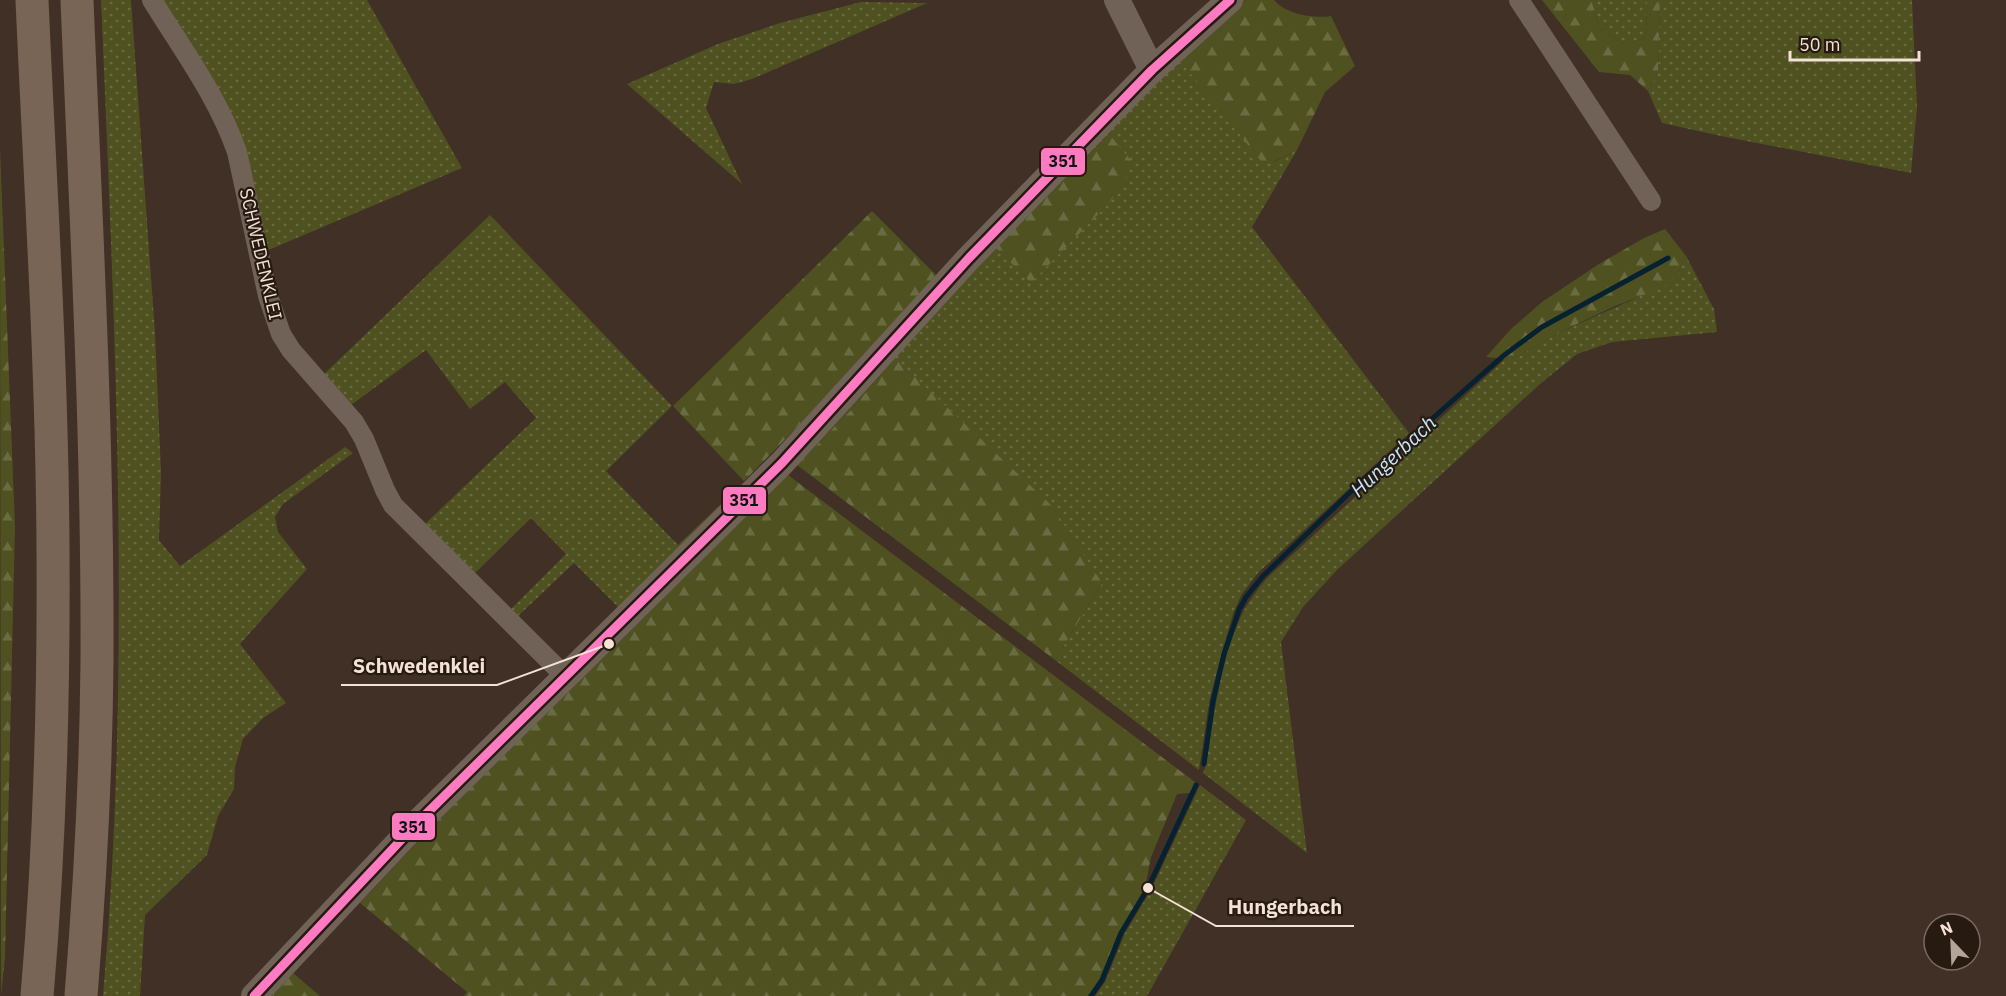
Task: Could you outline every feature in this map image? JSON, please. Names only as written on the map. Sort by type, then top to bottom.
[{"type":"highway","points":[[32,0],[50,400],[53,544],[49,807],[37,996]]},
{"type":"highway","points":[[77,0],[93,390],[97,651],[93,801],[81,996]]},
{"type":"street","name":"SCHWEDENKLEI","points":[[152,0],[218,106],[230,132],[237,152],[268,296],[281,334],[291,351],[354,422],[393,505],[566,676]]},
{"type":"street","points":[[1117,0],[1152,70]]},
{"type":"street","points":[[254,996],[418,822],[782,463],[969,258],[1152,70],[1230,0]]},
{"type":"street","points":[[1519,0],[1651,201]]},
{"type":"green space","points":[[101,0],[131,0],[155,333],[161,472],[159,540],[180,566],[345,447],[353,453],[283,504],[275,517],[278,532],[307,569],[240,644],[286,703],[263,718],[243,739],[235,767],[234,789],[218,816],[207,855],[145,915],[140,996],[103,996],[112,872],[119,623],[115,374]]},
{"type":"green space","points":[[162,0],[367,0],[462,168],[266,251],[243,141]]},
{"type":"green space","points":[[1240,0],[1247,0],[1234,11],[1274,162],[1297,150],[1252,227],[1409,433],[1258,573],[1242,594],[1234,611],[1209,703],[1199,770],[1055,660],[1102,583],[894,359],[851,410],[797,465],[994,243]],"holes":[[[1109,134],[1031,283],[997,248]]]},
{"type":"green space","points":[[1247,0],[1274,0],[1292,12],[1316,17],[1331,16],[1355,66],[1325,92],[1297,150],[1273,162],[1261,161],[1181,62]]},
{"type":"green space","points":[[1542,0],[1591,0],[1601,30],[1627,45],[1646,37],[1647,0],[1660,0],[1658,73],[1648,91],[1630,75],[1599,72]]},
{"type":"green space","points":[[1591,0],[1647,0],[1646,37],[1627,45],[1601,30]]},
{"type":"green space","points":[[1660,0],[1912,0],[1917,107],[1911,173],[1662,123],[1648,91],[1658,73]]},
{"type":"green space","points":[[861,2],[927,3],[752,79],[734,84],[714,82],[706,108],[742,184],[627,84],[718,44],[780,23]]},
{"type":"green space","points":[[1109,134],[1134,164],[1111,201],[1031,283],[996,248]]},
{"type":"green space","points":[[0,149],[15,526],[5,957],[1,996]]},
{"type":"green space","points":[[872,211],[936,275],[832,392],[744,481],[673,406]]},
{"type":"green space","points":[[490,215],[672,406],[606,471],[678,545],[723,502],[724,505],[621,610],[574,563],[517,617],[510,610],[566,554],[531,518],[474,574],[425,524],[536,418],[505,382],[470,409],[426,350],[351,405],[323,375]]},
{"type":"green space","points":[[1665,229],[1686,256],[1677,275],[1664,287],[1615,306],[1556,334],[1519,356],[1505,359],[1486,357],[1511,329],[1542,302],[1599,264],[1644,238]]},
{"type":"green space","points":[[1686,256],[1714,309],[1717,332],[1612,342],[1577,354],[1540,384],[1337,570],[1303,607],[1281,642],[1307,853],[1203,773],[1229,646],[1244,610],[1266,579],[1505,359],[1519,356],[1556,334],[1634,299],[1677,275]]},
{"type":"green space","points":[[895,358],[1052,506],[1102,583],[1055,660],[797,465],[851,410]]},
{"type":"green space","points":[[788,475],[1195,782],[1191,793],[1177,794],[1151,857],[1145,888],[1119,933],[1100,979],[1088,996],[464,996],[467,992],[360,903],[445,813]]},
{"type":"green space","points":[[1200,785],[1246,820],[1147,996],[1095,996],[1105,982],[1125,933],[1152,888]]},
{"type":"green space","points":[[293,973],[320,996],[272,996]]},
{"type":"waterway","name":"Hungerbach","points":[[1204,764],[1213,701],[1224,654],[1239,610],[1263,576],[1365,478],[1503,356],[1542,327],[1668,258]]},
{"type":"waterway","name":"Hungerbach","points":[[1091,996],[1102,980],[1121,933],[1148,888],[1196,785]]},
{"type":"transit line","name":"351","points":[[254,996],[418,822],[782,463],[969,258],[1152,70],[1230,0]]},
{"type":"place","name":"Schwedenklei","points":[[609,644]]},
{"type":"place","name":"Hungerbach","points":[[1148,888]]}]
